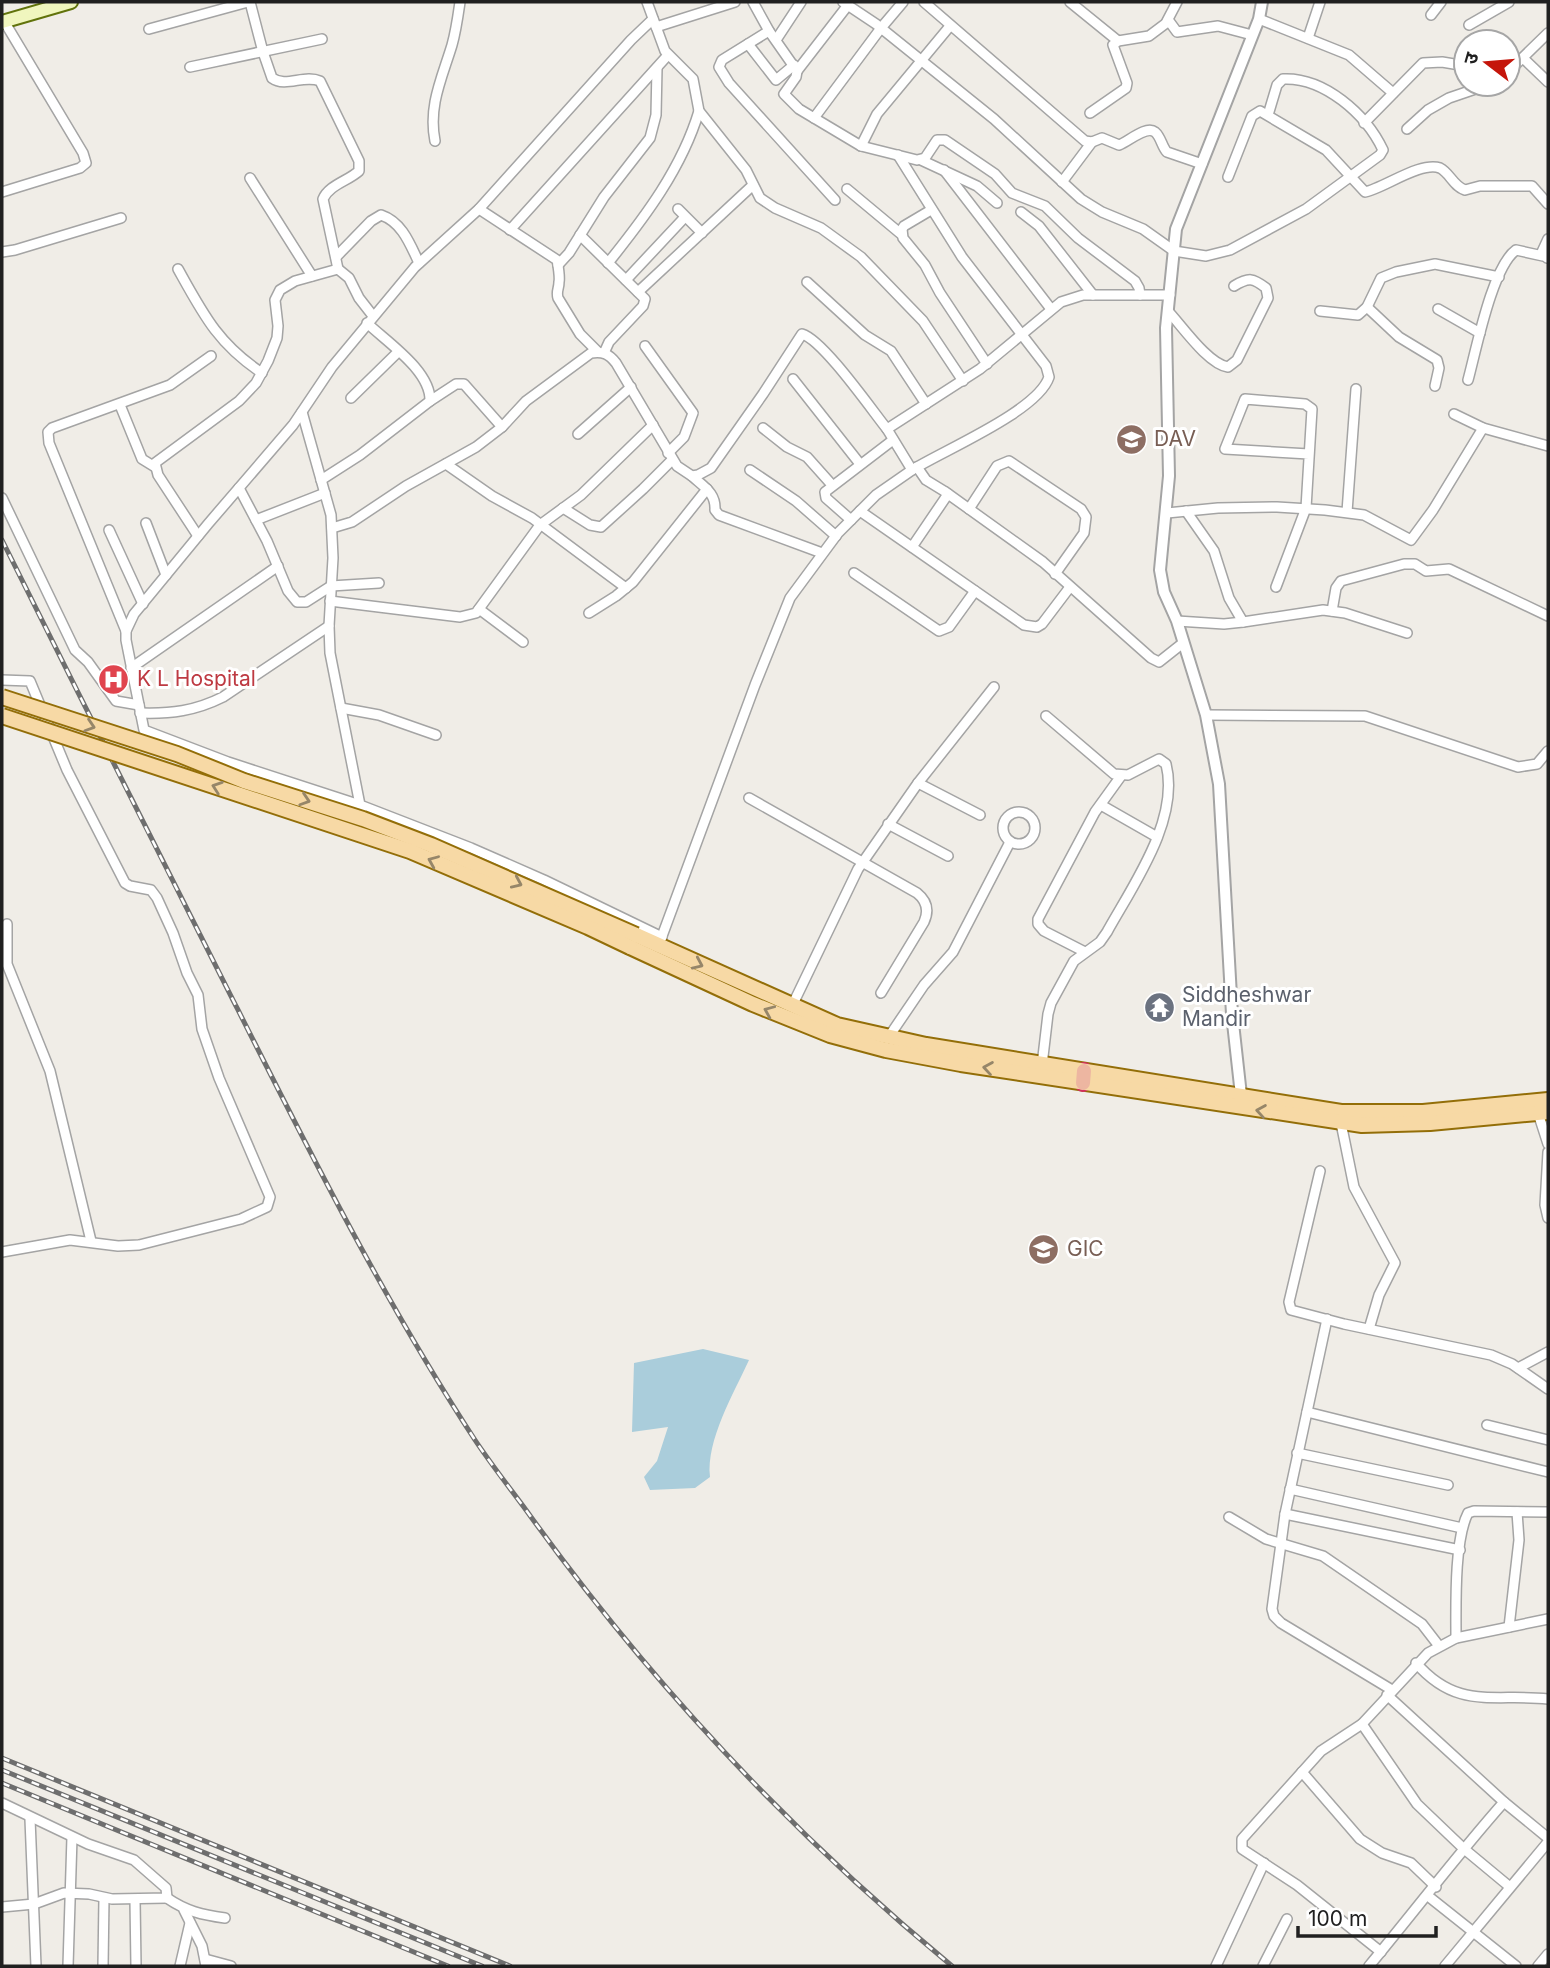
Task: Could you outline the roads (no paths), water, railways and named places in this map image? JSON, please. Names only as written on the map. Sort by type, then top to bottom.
[{"type":"main road","points":[[3,22],[71,2]]},
{"type":"main road","points":[[2,697],[177,754],[244,781],[430,845],[633,941]]},
{"type":"main road","points":[[2,716],[410,851],[588,927],[658,947],[837,1025],[888,1038],[1042,1065],[1083,1077],[1341,1124],[1394,1125],[1543,1113]]},
{"type":"main road","points":[[658,947],[798,1023],[854,1042],[961,1064],[1241,1095],[1341,1112],[1423,1112],[1548,1100]]},
{"type":"street","points":[[149,29],[249,2],[269,74],[276,82],[309,78],[320,81],[359,161],[356,175],[330,190],[323,199],[338,269],[349,278],[370,319],[398,352],[417,369],[430,394],[430,401]]},
{"type":"street","points":[[435,141],[433,108],[453,42],[460,2]]},
{"type":"street","points":[[647,2],[668,55],[693,79],[699,111],[746,170],[760,198],[821,228],[861,257],[923,321],[963,381]]},
{"type":"street","points":[[126,631],[166,575],[302,412],[331,367],[370,319],[419,262],[479,209],[631,40],[655,23],[735,2]]},
{"type":"street","points":[[753,2],[769,31],[796,68],[796,77],[785,90],[785,97],[861,146],[921,160],[977,186],[997,203]]},
{"type":"street","points":[[776,40],[801,2]]},
{"type":"street","points":[[814,118],[903,2]]},
{"type":"street","points":[[923,2],[1085,141],[1102,138],[1119,145],[1151,130],[1167,152],[1202,164]]},
{"type":"street","points":[[1070,2],[1118,41]]},
{"type":"street","points":[[1090,113],[1126,88],[1127,83],[1113,46],[1118,41],[1149,36],[1167,21],[1177,2]]},
{"type":"street","points":[[1241,1095],[1232,1014],[1221,801],[1206,715],[1177,621],[1160,581],[1167,513],[1168,310],[1176,229],[1259,19],[1262,2]]},
{"type":"street","points":[[1308,38],[1320,2]]},
{"type":"street","points":[[1431,15],[1441,2]]},
{"type":"street","points":[[1469,24],[1509,2]]},
{"type":"street","points":[[748,44],[776,80],[796,68],[846,4],[881,28],[994,119],[1091,206],[1143,229],[1174,251],[1206,256],[1225,253],[1306,209],[1380,155],[1383,150],[1364,123],[1330,92],[1286,79],[1277,85],[1268,115]]},
{"type":"street","points":[[1259,19],[1349,55],[1393,93]]},
{"type":"street","points":[[1167,21],[1172,22],[1174,29],[1181,33],[1218,26],[1252,35]]},
{"type":"street","points":[[2,192],[80,168],[86,163],[83,153],[3,22]]},
{"type":"street","points":[[861,146],[877,114],[950,26]]},
{"type":"street","points":[[769,31],[722,60],[720,72],[835,200]]},
{"type":"street","points":[[1548,33],[1523,58],[1548,82]]},
{"type":"street","points":[[190,67],[322,40]]},
{"type":"street","points":[[510,230],[668,55]]},
{"type":"street","points":[[1364,123],[1423,63],[1452,64]]},
{"type":"street","points":[[558,265],[604,197],[650,138],[656,115],[657,68]]},
{"type":"street","points":[[1407,129],[1428,110],[1452,97]]},
{"type":"street","points":[[608,262],[650,207],[687,144],[699,111]]},
{"type":"street","points":[[1228,177],[1252,116],[1260,111],[1326,150],[1365,192],[1408,174],[1434,168],[1440,169],[1455,185],[1465,190],[1480,186],[1532,186],[1548,204]]},
{"type":"street","points":[[921,160],[937,140],[945,140],[995,174],[1012,192],[1045,206],[1078,238],[1135,281],[1140,295]]},
{"type":"street","points":[[1062,182],[1091,142]]},
{"type":"street","points":[[211,356],[170,385],[52,428],[48,437],[126,631],[144,730],[228,762],[360,806],[507,864],[658,947],[790,598],[836,536],[876,495],[915,469],[1009,416],[1047,382],[1048,370],[962,257],[898,155]]},
{"type":"street","points":[[944,170],[1051,309]]},
{"type":"street","points":[[250,178],[312,276]]},
{"type":"street","points":[[638,292],[753,185]]},
{"type":"street","points":[[847,189],[901,234],[925,265],[940,293],[987,364]]},
{"type":"street","points":[[479,209],[557,260],[560,281],[556,292],[580,334],[616,363],[670,456],[685,474],[692,476],[715,498],[715,510],[719,515],[822,553]]},
{"type":"street","points":[[901,234],[904,226],[931,210]]},
{"type":"street","points":[[1021,212],[1040,226],[1093,295]]},
{"type":"street","points":[[626,280],[681,213],[702,233]]},
{"type":"street","points":[[336,257],[371,221],[381,215],[392,220],[403,232],[419,262]]},
{"type":"street","points":[[2,252],[121,218]]},
{"type":"street","points":[[332,528],[352,522],[406,486],[476,447],[502,427],[526,401],[591,353],[601,352],[645,303],[645,299],[580,235]]},
{"type":"street","points":[[1468,380],[1480,333],[1506,260],[1516,250],[1546,257],[1543,247],[1548,239]]},
{"type":"street","points":[[1320,311],[1353,315],[1367,307],[1378,281],[1396,272],[1439,264],[1499,277]]},
{"type":"street","points":[[178,269],[213,330],[231,350],[262,373]]},
{"type":"street","points":[[155,467],[158,460],[239,401],[252,388],[262,373],[276,338],[277,295],[286,285],[338,269]]},
{"type":"street","points":[[1168,310],[1212,359],[1228,367],[1237,360],[1268,298],[1266,288],[1254,279],[1247,278],[1234,286]]},
{"type":"street","points":[[807,282],[865,335],[891,351],[926,404]]},
{"type":"street","points":[[887,429],[987,364],[1060,302],[1083,295],[1170,295]]},
{"type":"street","points":[[1367,307],[1399,338],[1437,360],[1439,368],[1435,386]]},
{"type":"street","points":[[1437,309],[1480,333]]},
{"type":"street","points":[[692,476],[711,467],[764,394],[802,334],[808,335],[887,429],[923,478],[970,509],[1055,573],[1156,661],[1164,660],[1183,643]]},
{"type":"street","points":[[563,508],[590,525],[601,527],[643,489],[684,437],[693,413],[645,346]]},
{"type":"street","points":[[351,398],[398,352]]},
{"type":"street","points":[[793,379],[860,464]]},
{"type":"street","points":[[321,480],[360,455],[456,384],[464,384],[502,427]]},
{"type":"street","points":[[578,434],[631,387]]},
{"type":"street","points":[[1347,512],[1356,424],[1356,389]]},
{"type":"street","points":[[1276,587],[1306,509],[1312,415],[1310,406],[1245,399],[1225,449],[1309,454]]},
{"type":"street","points":[[120,405],[142,459],[155,467],[198,536]]},
{"type":"street","points":[[302,412],[332,528],[329,626],[332,669],[360,806]]},
{"type":"street","points":[[1454,414],[1483,428],[1548,446]]},
{"type":"street","points":[[330,601],[460,617],[472,615],[540,525],[581,495],[653,425]]},
{"type":"street","points":[[763,428],[788,447],[807,457],[832,485]]},
{"type":"street","points":[[1167,513],[1277,507],[1347,512],[1364,515],[1411,540],[1433,510],[1483,428]]},
{"type":"street","points":[[851,520],[826,498],[825,492],[893,440]]},
{"type":"street","points":[[970,509],[997,466],[1009,461],[1081,509],[1086,517],[1084,533],[1055,573]]},
{"type":"street","points":[[446,464],[475,485],[520,510],[626,588]]},
{"type":"street","points":[[750,470],[796,501],[836,536]]},
{"type":"street","points":[[239,488],[288,591],[297,602],[306,602],[331,586],[379,583]]},
{"type":"street","points":[[589,613],[626,588],[707,489]]},
{"type":"street","points":[[256,520],[325,493]]},
{"type":"street","points":[[912,547],[948,494]]},
{"type":"street","points":[[2,498],[75,650],[88,662],[116,701],[139,709],[171,714],[206,705],[223,697],[329,626]]},
{"type":"street","points":[[860,511],[1024,625],[1037,627],[1042,624],[1070,587]]},
{"type":"street","points":[[1186,511],[1214,551],[1229,598],[1243,622]]},
{"type":"street","points":[[146,523],[166,575]]},
{"type":"street","points":[[109,530],[143,604]]},
{"type":"street","points":[[1332,611],[1336,588],[1341,581],[1409,563],[1426,570],[1454,571],[1548,616]]},
{"type":"street","points":[[131,668],[278,566]]},
{"type":"street","points":[[855,573],[939,631],[948,627],[975,591]]},
{"type":"street","points":[[479,609],[523,642]]},
{"type":"street","points":[[1177,621],[1224,624],[1310,611],[1332,611],[1407,633]]},
{"type":"street","points":[[2,680],[30,681],[67,770],[125,883],[151,890],[157,898],[198,995],[200,1021],[219,1078],[270,1197],[267,1207],[241,1219],[139,1245],[118,1246],[91,1241],[57,1242],[2,1252]]},
{"type":"street","points":[[792,1006],[863,862],[918,783],[994,687]]},
{"type":"street","points":[[341,708],[379,715],[436,735]]},
{"type":"street","points":[[1206,715],[1365,716],[1518,767],[1537,764],[1548,751]]},
{"type":"street","points":[[1042,1065],[1051,1003],[1074,961],[1100,942],[1107,932],[1157,837],[1169,799],[1170,785],[1166,764],[1160,759],[1128,775],[1114,775],[1046,716]]},
{"type":"street","points":[[1085,952],[1044,931],[1038,924],[1038,919],[1101,805],[1121,776]]},
{"type":"street","points":[[918,783],[980,815]]},
{"type":"street","points":[[749,798],[918,893],[926,906],[924,922],[881,993]]},
{"type":"street","points":[[1101,805],[1157,837]]},
{"type":"street","points":[[888,824],[948,856]]},
{"type":"street","points":[[888,1038],[924,985],[953,952],[1010,842]]},
{"type":"street","points":[[7,924],[7,964],[50,1071],[91,1241]]},
{"type":"street","points":[[1543,1113],[1548,1144]]},
{"type":"street","points":[[1341,1124],[1354,1187],[1395,1263],[1380,1295],[1369,1329]]},
{"type":"street","points":[[1548,1152],[1545,1205],[1548,1218]]},
{"type":"street","points":[[1320,1171],[1289,1306],[1296,1312],[1327,1320],[1492,1355],[1517,1368],[1548,1390]]},
{"type":"street","points":[[1327,1320],[1285,1514],[1273,1616],[1390,1693],[1504,1802],[1548,1840],[1445,1966]]},
{"type":"street","points":[[1517,1368],[1548,1352]]},
{"type":"street","points":[[1307,1412],[1548,1472]]},
{"type":"street","points":[[1487,1425],[1548,1440]]},
{"type":"street","points":[[1297,1452],[1448,1485]]},
{"type":"street","points":[[1290,1489],[1462,1528]]},
{"type":"street","points":[[1509,1627],[1519,1546],[1517,1512]]},
{"type":"street","points":[[1456,1638],[1456,1594],[1462,1528],[1468,1513],[1548,1512]]},
{"type":"street","points":[[1285,1514],[1460,1550]]},
{"type":"street","points":[[1229,1517],[1266,1539],[1322,1556],[1422,1624],[1439,1646]]},
{"type":"street","points":[[1381,1952],[1297,1885],[1242,1849],[1242,1839],[1321,1751],[1362,1724],[1416,1663],[1439,1646],[1456,1638],[1548,1619]]},
{"type":"street","points":[[1416,1663],[1429,1678],[1454,1692],[1481,1698],[1548,1699]]},
{"type":"street","points":[[1362,1724],[1412,1799],[1463,1848],[1510,1887]]},
{"type":"street","points":[[1302,1772],[1360,1839],[1382,1853],[1411,1863],[1436,1887]]},
{"type":"street","points":[[1373,1965],[1436,1887],[1463,1848],[1504,1802]]},
{"type":"street","points":[[2,1803],[72,1838],[134,1860],[166,1888],[167,1898]]},
{"type":"street","points":[[30,1819],[36,1966]]},
{"type":"street","points":[[68,1966],[72,1838]]},
{"type":"street","points":[[1216,1966],[1264,1863]]},
{"type":"street","points":[[2,1907],[34,1904],[64,1894],[135,1900],[167,1898],[184,1910],[203,1916],[225,1917]]},
{"type":"street","points":[[1428,1896],[1516,1966]]},
{"type":"street","points":[[103,1966],[104,1898]]},
{"type":"street","points":[[135,1900],[135,1966]]},
{"type":"street","points":[[184,1910],[202,1946],[206,1963],[231,1966]]},
{"type":"street","points":[[1263,1966],[1287,1919]]},
{"type":"street","points":[[180,1966],[190,1923]]},
{"type":"street","points":[[1538,1966],[1548,1954]]},
{"type":"water","points":[[703,1349],[749,1360],[717,1432],[712,1448],[710,1477],[695,1488],[650,1490],[644,1477],[657,1461],[668,1427],[632,1432],[634,1363]]},
{"type":"railway","points":[[2,540],[318,1167],[409,1333],[475,1440],[621,1634],[724,1752],[835,1863],[952,1966]]},
{"type":"railway","points":[[2,1758],[510,1966]]},
{"type":"railway","points":[[2,1770],[482,1966]]},
{"type":"railway","points":[[2,1783],[448,1966]]},
{"type":"place","name":"DAV","points":[[1131,439]]},
{"type":"place","name":"K L Hospital","points":[[114,679]]},
{"type":"place","name":"Siddheshwar Mandir","points":[[1159,1007]]},
{"type":"place","name":"GIC","points":[[1044,1249]]}]
